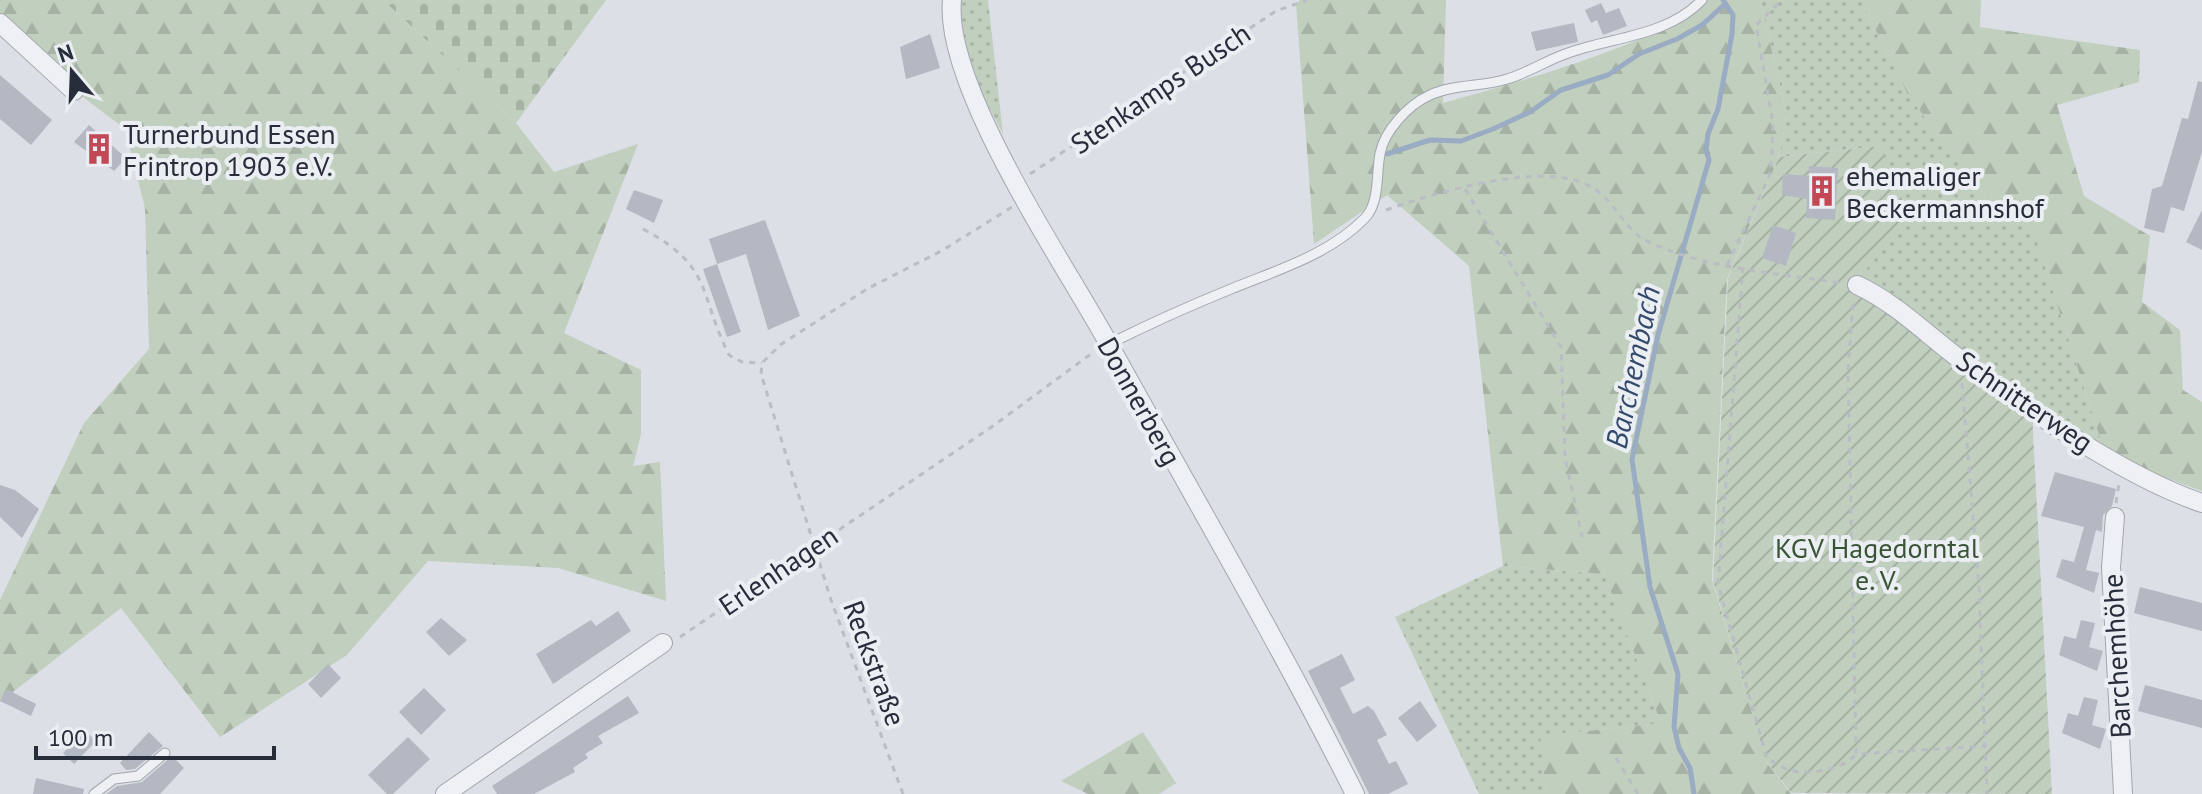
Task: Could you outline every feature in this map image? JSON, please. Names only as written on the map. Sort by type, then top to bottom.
[{"type":"street","name":"Donnerberg","points":[[952,0],[950,20],[965,80],[1021,191],[1109,344],[1355,794]]},
{"type":"street","points":[[0,23],[74,91]]},
{"type":"street","name":"Schnitterweg","points":[[1857,285],[1887,302],[2017,401],[2180,496],[2202,503]]},
{"type":"street","name":"Barchemhöhe","points":[[2115,517],[2111,567],[2123,794]]},
{"type":"street","points":[[445,794],[663,643]]},
{"type":"lane","points":[[1109,344],[1162,317],[1315,255],[1367,216],[1376,195],[1380,151],[1409,109],[1430,95],[1505,80],[1569,52],[1660,27],[1684,16],[1702,0]]},
{"type":"lane","points":[[94,794],[114,779],[138,776],[165,753]]},
{"type":"path","name":"Stenkamps Busch","points":[[762,363],[780,345],[867,289],[943,250],[1021,191],[1276,11],[1307,0]]},
{"type":"path","points":[[1727,265],[1769,177],[1773,124],[1756,25],[1782,0]]},
{"type":"path","points":[[1367,216],[1465,189],[1534,177],[1580,182],[1603,196],[1641,238],[1675,252],[1727,265],[1743,267],[1857,285],[1848,369],[1856,754],[1851,761],[1823,770],[1792,771],[1767,759],[1718,584],[1743,267]]},
{"type":"path","points":[[1465,189],[1561,347],[1565,457],[1582,537]]},
{"type":"path","points":[[643,229],[670,244],[698,272],[729,355],[742,362],[762,363]]},
{"type":"path","name":"Erlenhagen","points":[[663,643],[675,641],[993,426],[1087,355],[1109,344]]},
{"type":"path","points":[[1960,359],[1979,587],[1987,794]]},
{"type":"path","name":"Reckstraße","points":[[762,363],[761,374],[850,656],[903,794]]},
{"type":"path","points":[[2115,517],[2121,463]]},
{"type":"path","points":[[1856,754],[1985,746]]},
{"type":"path","points":[[1616,758],[1638,794]]},
{"type":"green space","points":[[0,0],[383,0],[516,123],[554,172],[638,144],[564,333],[641,370],[641,434],[633,466],[660,462],[666,601],[558,568],[428,561],[347,655],[220,737],[121,608],[0,702],[0,600],[84,423],[149,349],[145,208],[125,129],[79,94],[0,21]]},
{"type":"green space","points":[[383,0],[606,0],[516,123]]},
{"type":"green space","points":[[962,0],[988,0],[1003,134],[972,70],[963,36]]},
{"type":"green space","points":[[1300,0],[1446,0],[1443,103],[1621,47],[1686,16],[1708,0],[1760,0],[1787,116],[1779,157],[1727,279],[1712,580],[1767,763],[1791,794],[1546,794],[1540,736],[1661,723],[1604,574],[1503,566],[1469,266],[1387,195],[1314,244],[1296,4]]},
{"type":"green space","points":[[1760,0],[1861,0],[1908,95],[1985,196],[2028,213],[2106,456],[1854,285],[1879,146],[1779,157],[1787,116]]},
{"type":"green space","points":[[1861,0],[1981,0],[1980,27],[2140,50],[2139,82],[2057,105],[2084,196],[2150,236],[2142,302],[2180,330],[2183,390],[2202,402],[2202,491],[2106,456],[2028,214],[1985,196],[1908,95]]},
{"type":"green space","name":"KGV Hagedorntal e. V.","points":[[1879,146],[1910,217],[1854,284],[2032,413],[2052,794],[1791,793],[1766,761],[1713,581],[1728,278],[1779,157]]},
{"type":"green space","points":[[1503,566],[1604,574],[1661,723],[1541,736],[1546,794],[1479,794],[1395,617]]},
{"type":"green space","points":[[1143,732],[1176,783],[1159,794],[1088,794],[1061,781]]},
{"type":"building","points":[[1601,3],[1606,13],[1619,8],[1627,26],[1603,35],[1597,20],[1591,23],[1585,10]]},
{"type":"building","points":[[1574,23],[1578,42],[1536,51],[1531,32]]},
{"type":"building","points":[[930,34],[940,68],[906,79],[900,47]]},
{"type":"building","points":[[0,75],[52,120],[31,145],[0,119]]},
{"type":"building","points":[[2198,81],[2202,82],[2202,152],[2184,211],[2171,207],[2164,233],[2144,228],[2152,189],[2162,186],[2182,118],[2188,119]]},
{"type":"building","name":"Turnerbund Essen Frintrop 1903 e.V.","points":[[89,125],[126,158],[114,171],[74,142]]},
{"type":"building","name":"ehemaliger Beckermannshof","points":[[1809,166],[1838,168],[1835,220],[1806,218],[1807,199],[1782,195],[1783,174],[1809,176]]},
{"type":"building","points":[[634,190],[663,200],[654,223],[626,209]]},
{"type":"building","points":[[2202,210],[2202,250],[2186,242]]},
{"type":"building","points":[[765,220],[800,316],[768,330],[746,254],[717,264],[709,239]]},
{"type":"building","points":[[1773,225],[1796,233],[1786,266],[1762,258]]},
{"type":"building","points":[[717,264],[741,332],[727,337],[703,269]]},
{"type":"building","points":[[2055,472],[2116,489],[2112,506],[2103,515],[2102,532],[2096,530],[2086,570],[2099,573],[2094,593],[2056,577],[2062,559],[2074,562],[2084,527],[2041,516]]},
{"type":"building","points":[[0,485],[15,490],[39,509],[22,538],[0,517]]},
{"type":"building","points":[[2140,587],[2202,603],[2202,631],[2134,613]]},
{"type":"building","points":[[618,611],[631,631],[553,684],[536,654],[591,620],[596,626]]},
{"type":"building","points":[[441,618],[467,640],[449,656],[426,632]]},
{"type":"building","points":[[2081,620],[2095,623],[2089,647],[2103,651],[2097,671],[2059,655],[2064,636],[2076,639]]},
{"type":"building","points":[[1342,654],[1355,680],[1340,688],[1353,714],[1368,706],[1374,711],[1387,735],[1377,740],[1389,764],[1396,761],[1408,784],[1388,794],[1369,794],[1308,671]]},
{"type":"building","points":[[328,664],[341,678],[321,698],[308,684]]},
{"type":"building","points":[[2145,685],[2202,700],[2202,728],[2138,711]]},
{"type":"building","points":[[424,688],[446,710],[421,735],[399,712]]},
{"type":"building","points":[[6,689],[36,704],[31,716],[0,701]]},
{"type":"building","points":[[628,696],[639,713],[598,736],[603,743],[585,754],[588,758],[573,768],[575,772],[534,794],[497,794],[492,786]]},
{"type":"building","points":[[2084,697],[2098,700],[2092,725],[2106,729],[2100,749],[2062,733],[2068,713],[2078,716]]},
{"type":"building","points":[[1420,701],[1437,726],[1417,742],[1398,718]]},
{"type":"building","points":[[85,731],[96,741],[74,764],[63,753]]},
{"type":"building","points":[[149,732],[163,746],[135,769],[126,770],[120,763]]},
{"type":"building","points":[[408,737],[430,759],[393,794],[387,794],[368,775]]},
{"type":"building","points":[[172,756],[184,768],[160,794],[106,794],[117,786],[142,782]]},
{"type":"building","points":[[36,778],[84,789],[83,794],[33,794]]},
{"type":"waterway","name":"Barchembach","points":[[1694,794],[1690,768],[1679,748],[1674,727],[1678,674],[1650,587],[1632,459],[1658,335],[1709,160],[1706,150],[1708,134],[1718,109],[1732,34],[1733,15],[1723,0]]},
{"type":"waterway","points":[[1387,154],[1430,140],[1461,141],[1493,129],[1530,112],[1561,90],[1608,75],[1639,54],[1677,39],[1702,25],[1724,5]]},
{"type":"place","name":"Turnerbund Essen Frintrop 1903 e.V.","points":[[99,149]]},
{"type":"place","name":"ehemaliger Beckermannshof","points":[[1822,191]]}]
